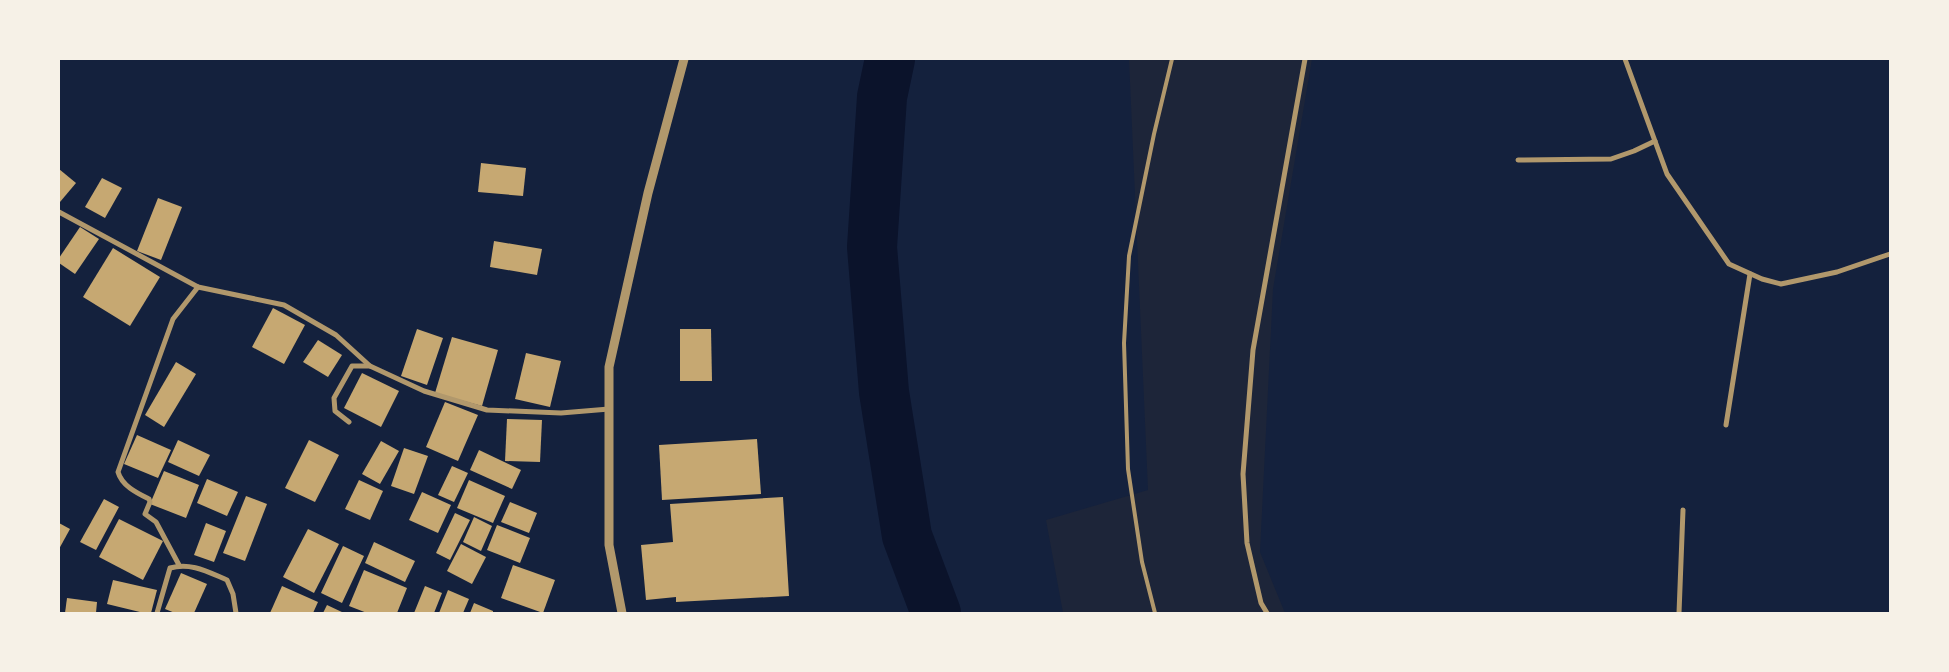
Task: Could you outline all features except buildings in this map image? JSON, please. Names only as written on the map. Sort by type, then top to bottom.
[{"type":"street","points":[[622,613],[609,545],[609,367],[648,193],[684,59]]},
{"type":"street","points":[[1267,613],[1261,602],[1247,543],[1243,474],[1253,350],[1305,59]]},
{"type":"street","points":[[1625,59],[1667,174],[1729,264],[1762,279],[1781,284],[1837,272],[1890,254]]},
{"type":"street","points":[[1518,160],[1611,159],[1634,151],[1654,141]]},
{"type":"street","points":[[59,212],[198,287],[284,305],[336,334],[370,366],[424,391],[487,410],[561,413],[609,409]]},
{"type":"street","points":[[1726,425],[1750,274]]},
{"type":"street","points":[[180,565],[156,522],[144,514],[150,502],[149,499],[130,489],[118,472],[173,319],[198,287]]},
{"type":"street","points":[[348,422],[336,411],[334,398],[352,366],[370,366]]},
{"type":"street","points":[[1679,613],[1683,510]]},
{"type":"street","points":[[157,613],[170,568],[180,565],[193,566],[227,580],[233,594],[236,613]]},
{"type":"lane","points":[[1155,613],[1142,562],[1128,469],[1124,343],[1129,256],[1154,134],[1172,59]]},
{"type":"shaded area","points":[[1129,59],[1312,59],[1273,289],[1260,552],[1285,613],[1063,613],[1046,520],[1148,490]]},
{"type":"waterway","points":[[890,59],[882,97],[872,247],[884,392],[907,536],[936,613]]}]
